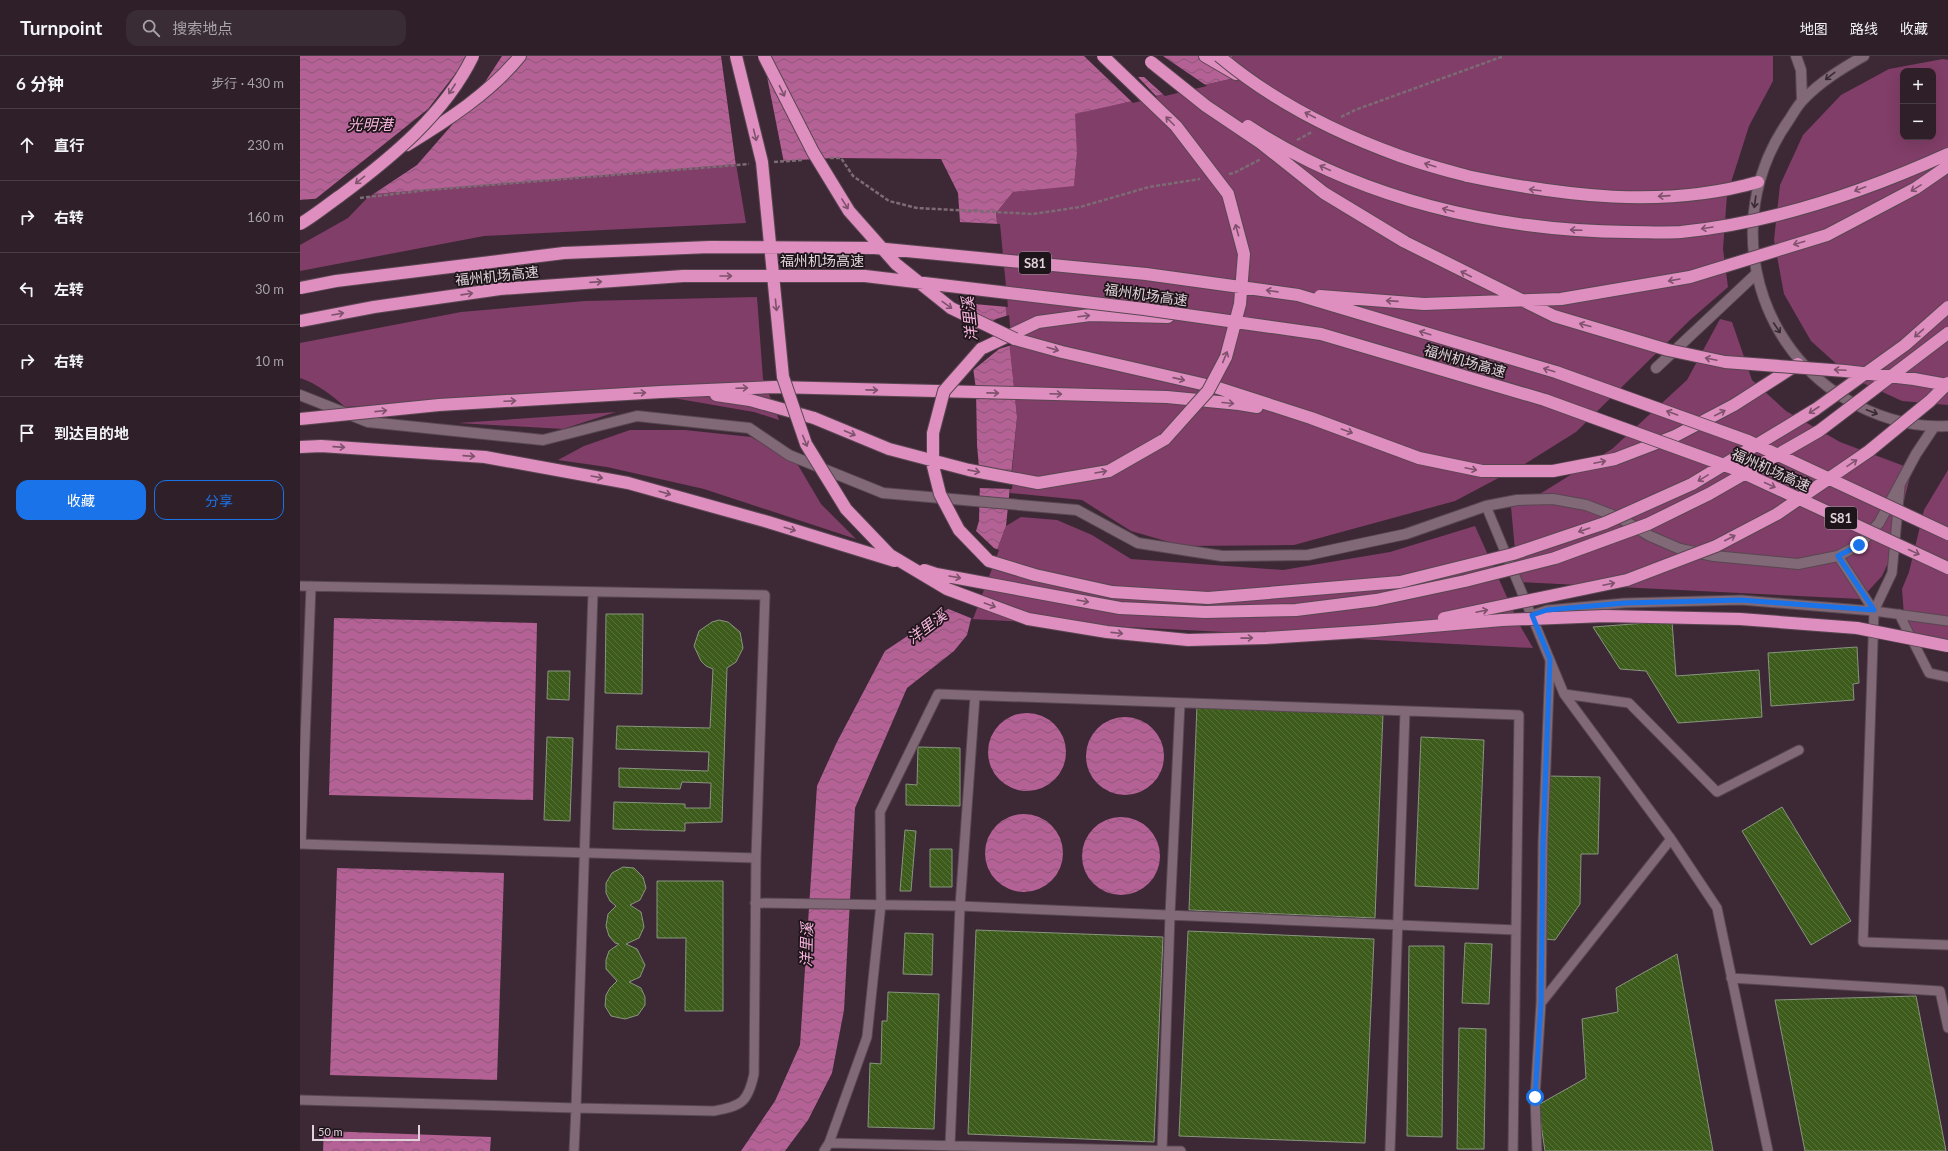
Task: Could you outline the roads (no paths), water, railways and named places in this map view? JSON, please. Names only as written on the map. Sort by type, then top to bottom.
[{"type":"highway","points":[[300,224],[359,182],[394,152],[442,104],[473,56]]},
{"type":"highway","points":[[394,152],[449,120],[510,68],[520,56]]},
{"type":"highway","points":[[736,56],[762,162],[783,378],[806,444],[846,508],[890,555],[947,589],[1028,619],[1108,632],[1188,640],[1266,638],[1525,619],[1605,616],[1740,619],[1857,628],[1948,646]]},
{"type":"highway","points":[[764,56],[812,152],[849,211],[896,264],[951,308],[1015,338],[1062,352],[1216,387],[1311,418],[1419,458],[1482,471],[1553,471],[1615,459],[1675,436],[1734,405],[1800,362]]},
{"type":"highway","points":[[661,392],[703,393],[750,400],[814,418],[889,449],[969,470],[1038,483],[1109,471],[1165,439],[1208,391],[1226,357],[1240,304],[1244,254],[1228,194],[1176,126],[1103,56]]},
{"type":"highway","points":[[1205,56],[1277,98],[1339,130],[1400,156],[1467,176],[1528,189],[1587,196],[1633,197],[1702,194],[1758,182]]},
{"type":"highway","points":[[1219,56],[1277,98]]},
{"type":"highway","points":[[1147,59],[1206,106],[1261,144],[1324,193],[1405,242],[1554,316],[1668,350],[1725,362],[1845,370],[1948,384]]},
{"type":"highway","points":[[1147,59],[1251,128],[1325,169],[1386,193],[1452,212],[1561,229],[1680,232],[1754,220],[1826,202],[1948,154]]},
{"type":"highway","points":[[1298,295],[1424,304],[1561,300],[1690,277],[1827,234],[1916,188],[1948,166]]},
{"type":"highway","name":"福州机场高速","points":[[300,288],[336,281],[564,253],[710,247],[868,248],[1146,274],[1298,295],[1556,372],[1748,440],[1948,534]]},
{"type":"highway","name":"福州机场高速","points":[[300,321],[374,307],[500,289],[691,276],[865,276],[1144,309],[1320,334],[1545,400],[1735,469],[1948,568]]},
{"type":"highway","points":[[1194,317],[1090,315],[1038,322],[981,348],[944,391],[933,433],[933,466],[940,494],[959,530],[989,561],[1035,575],[1112,592],[1208,598],[1400,582],[1513,554],[1605,523],[1692,484],[1816,409],[1905,344],[1948,307]]},
{"type":"highway","points":[[300,447],[321,446],[485,457],[628,483],[768,522],[936,574],[1120,608],[1205,612],[1296,610],[1376,600],[1465,581],[1555,558],[1648,524],[1709,494],[1819,431],[1948,333]]},
{"type":"highway","points":[[1374,631],[1477,612],[1627,580],[1716,546],[1776,514],[1869,451],[1930,401],[1948,384]]},
{"type":"highway","points":[[300,419],[439,405],[774,387],[1167,397],[1239,404],[1311,418]]},
{"type":"main road","points":[[1796,56],[1801,70],[1802,101]]},
{"type":"main road","points":[[1864,56],[1832,74],[1802,101],[1775,139],[1758,182],[1751,228],[1756,274],[1772,321],[1800,362],[1829,388],[1861,408],[1897,421],[1934,427],[1948,426]]},
{"type":"main road","points":[[1656,368],[1756,274]]},
{"type":"main road","points":[[300,394],[368,422],[543,440],[637,416],[749,428],[789,455],[883,493],[1077,510],[1138,542],[1222,556],[1308,555],[1406,534],[1486,506],[1517,500],[1553,499],[1586,505],[1620,518],[1650,536],[1680,549],[1714,556],[1798,564],[1838,556],[1859,545],[1879,523],[1900,487],[1916,454],[1934,427]]},
{"type":"lane","points":[[1900,487],[1892,572],[1874,610],[1863,942],[1948,945]]},
{"type":"lane","points":[[1486,506],[1564,694],[1672,839],[1717,908],[1768,1151]]},
{"type":"lane","points":[[1838,556],[1874,610]]},
{"type":"lane","points":[[300,586],[765,595],[756,858],[754,1074],[750,1093],[735,1108],[714,1111],[300,1100]]},
{"type":"lane","points":[[311,586],[301,844],[756,858]]},
{"type":"lane","points":[[574,1151],[593,592]]},
{"type":"lane","points":[[1532,615],[1547,610],[1624,603],[1741,600],[1874,610],[1948,621]]},
{"type":"lane","points":[[1899,614],[1929,673],[1948,677]]},
{"type":"lane","points":[[1537,1151],[1535,1097],[1541,1003],[1543,842],[1550,659]]},
{"type":"lane","points":[[824,1151],[829,1143],[867,1037],[881,904],[880,812],[938,694],[1519,715],[1513,1151]]},
{"type":"lane","points":[[1564,694],[1629,703],[1717,792],[1799,750]]},
{"type":"lane","points":[[950,1146],[960,906],[975,696]]},
{"type":"lane","points":[[1162,1150],[1170,915],[1180,703]]},
{"type":"lane","points":[[1390,1151],[1405,711]]},
{"type":"lane","points":[[1541,1003],[1672,839]]},
{"type":"lane","points":[[755,903],[960,906],[1398,927],[1516,930]]},
{"type":"lane","points":[[1731,978],[1940,991],[1948,1028]]},
{"type":"lane","points":[[829,1143],[1181,1151]]},
{"type":"water","name":"光明港","points":[[300,56],[1232,56],[1230,79],[1075,114],[1077,153],[1074,186],[1013,192],[996,213],[1017,417],[1006,526],[971,619],[967,635],[954,651],[907,688],[855,808],[844,1010],[832,1073],[808,1120],[785,1151],[741,1151],[775,1101],[800,1045],[817,786],[837,742],[885,651],[948,609],[955,601],[979,521],[980,479],[977,445],[976,389],[967,325],[958,193],[941,159],[834,158],[762,162],[300,200]]},
{"type":"water","points":[[334,618],[537,623],[533,800],[329,795]]},
{"type":"water","points":[[1027,713],[1042,716],[1055,724],[1063,737],[1066,752],[1063,767],[1055,780],[1042,788],[1027,791],[1012,788],[999,780],[991,767],[988,752],[991,737],[999,724],[1012,716]]},
{"type":"water","points":[[1125,717],[1140,720],[1153,728],[1161,741],[1164,756],[1161,771],[1153,784],[1140,792],[1125,795],[1110,792],[1097,784],[1089,771],[1086,756],[1089,741],[1097,728],[1110,720]]},
{"type":"water","points":[[1024,814],[1039,817],[1052,825],[1060,838],[1063,853],[1060,868],[1052,881],[1039,889],[1024,892],[1009,889],[996,881],[988,868],[985,853],[988,838],[996,825],[1009,817]]},
{"type":"water","points":[[1121,817],[1136,820],[1149,828],[1157,841],[1160,856],[1157,871],[1149,884],[1136,892],[1121,895],[1106,892],[1093,884],[1085,871],[1082,856],[1085,841],[1093,828],[1106,820]]},
{"type":"water","points":[[337,868],[504,873],[497,1080],[330,1075]]},
{"type":"water","points":[[324,1131],[491,1137],[490,1151],[323,1151]]},
{"type":"water label","name":"洋里溪","points":[[970,319]]},
{"type":"water label","name":"洋里溪","points":[[927,627]]},
{"type":"water label","name":"洋里溪","points":[[807,945]]}]
